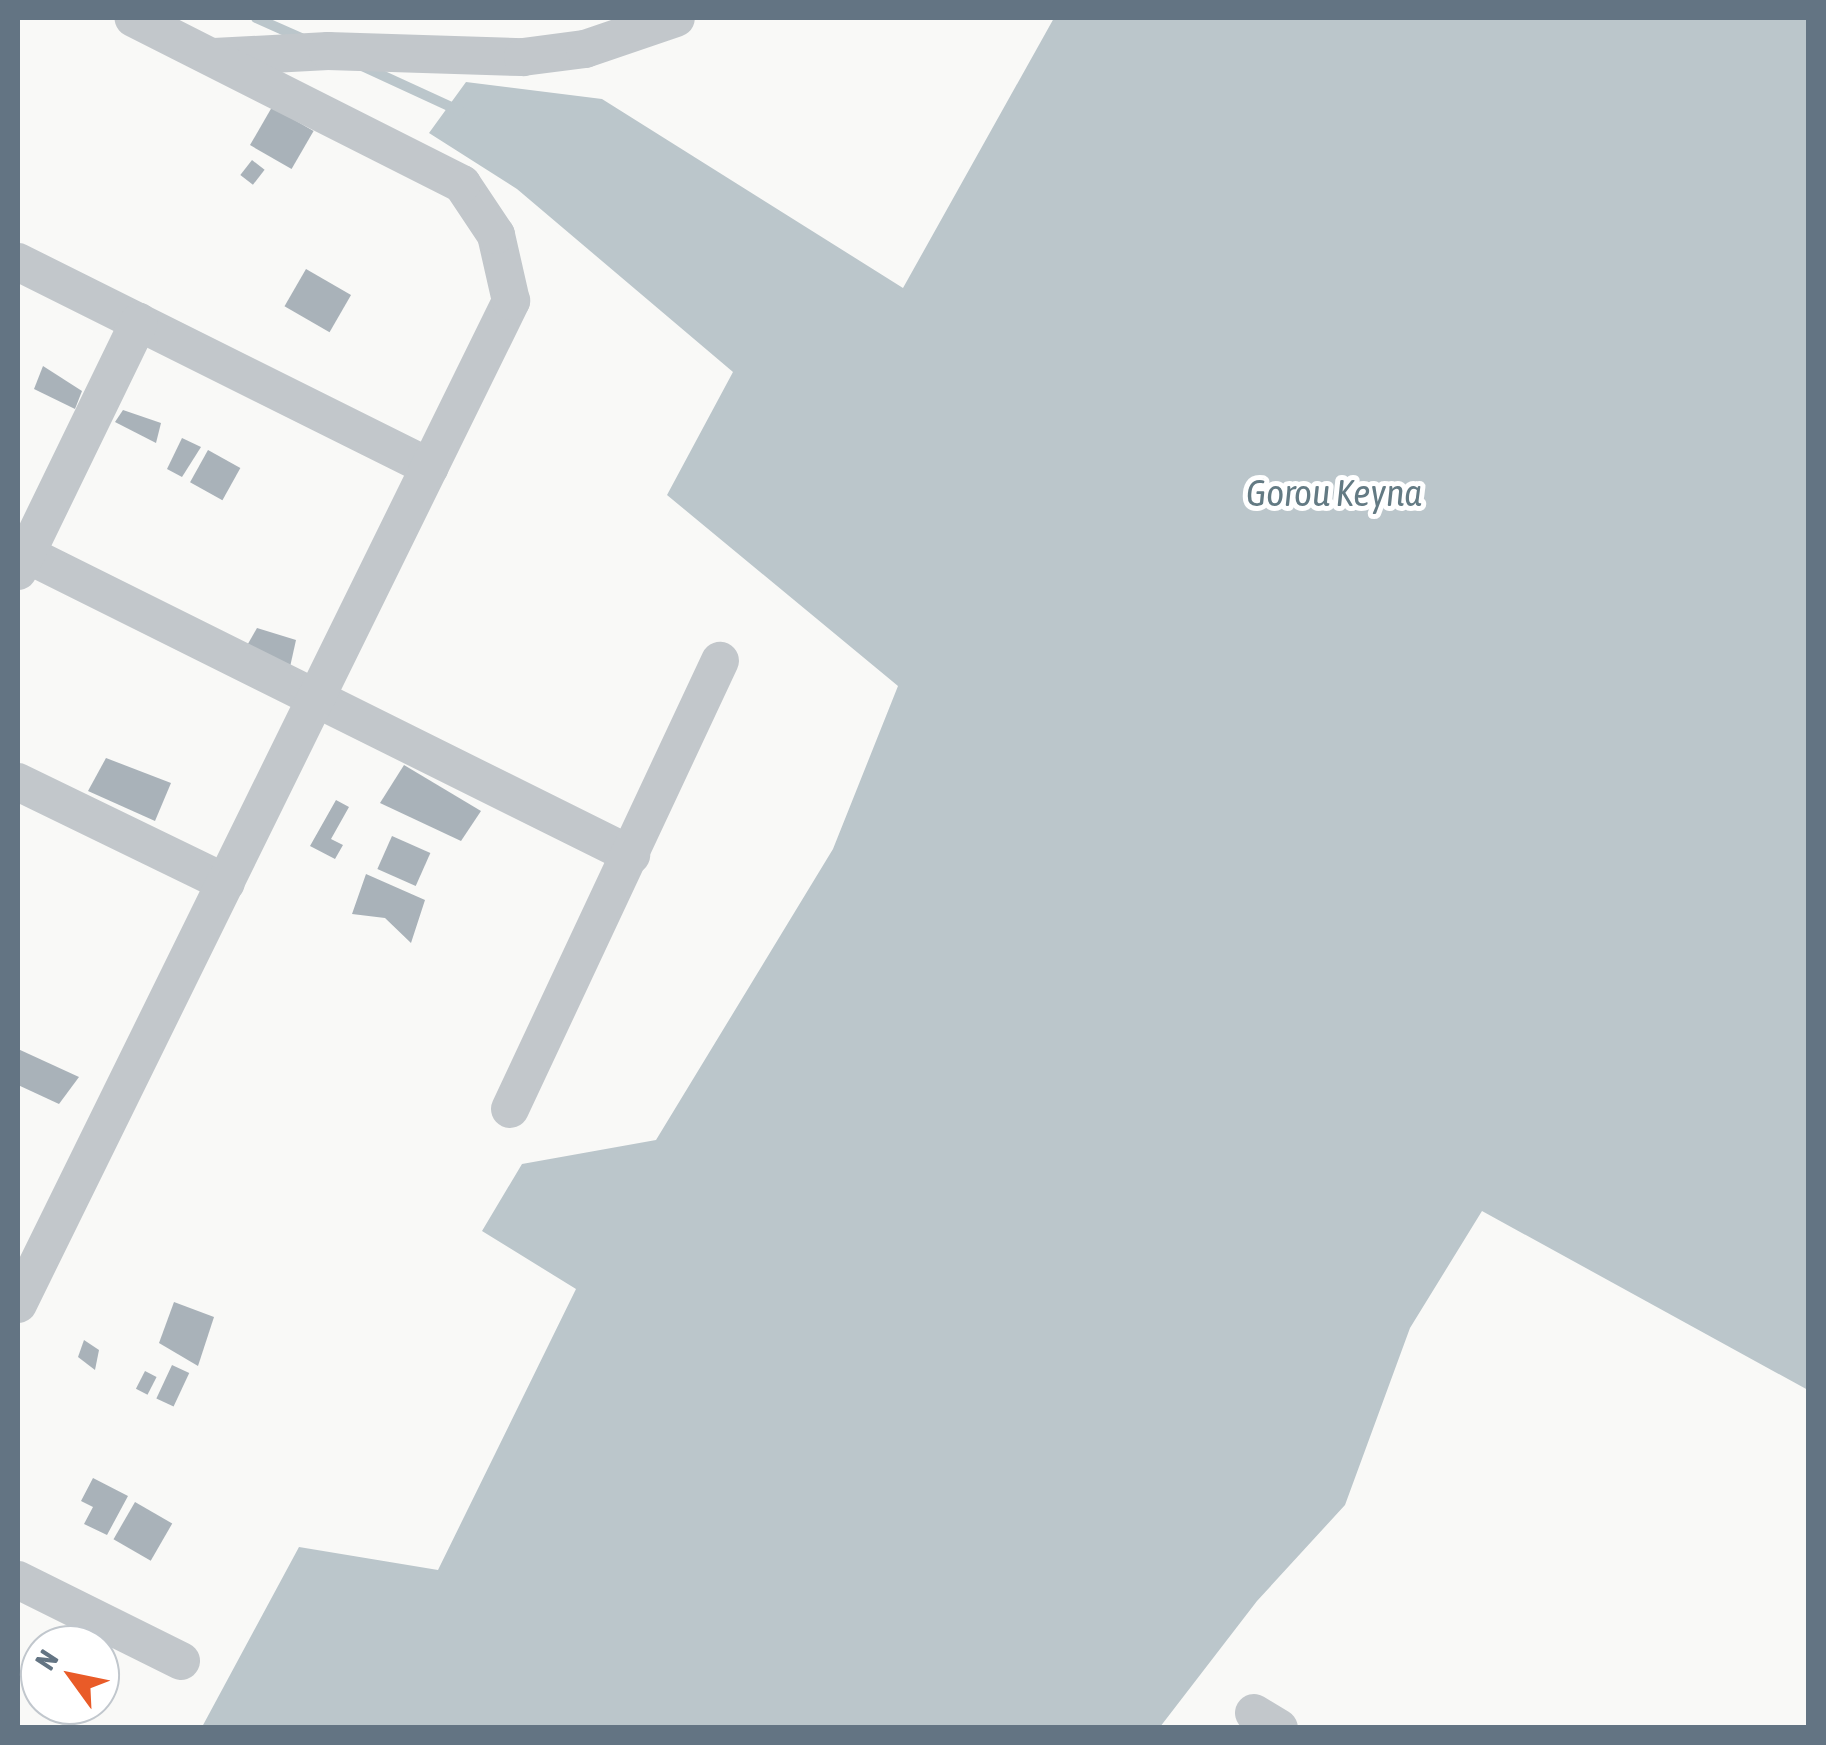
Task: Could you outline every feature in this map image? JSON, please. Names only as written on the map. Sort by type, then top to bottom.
[{"type":"street","points":[[18,1304],[511,301],[496,234],[462,184],[134,18]]},
{"type":"street","points":[[212,57],[328,51],[523,57],[584,49],[676,18]]},
{"type":"street","points":[[18,262],[430,467]]},
{"type":"street","points":[[138,322],[22,562],[318,697],[631,855]]},
{"type":"street","points":[[510,1109],[720,662]]},
{"type":"street","points":[[18,782],[226,883]]},
{"type":"street","points":[[18,1580],[181,1661]]},
{"type":"water","name":"Gorou Keyna","points":[[1054,18],[1808,18],[1808,1390],[1482,1211],[1410,1328],[1345,1505],[1257,1601],[1160,1727],[202,1727],[299,1547],[438,1570],[576,1289],[482,1231],[522,1164],[656,1140],[833,849],[898,686],[667,495],[733,372],[517,189],[429,133],[466,82],[602,99],[903,288]]},
{"type":"building","points":[[272,107],[314,131],[292,169],[250,145]]},
{"type":"building","points":[[252,160],[265,170],[253,185],[240,175]]},
{"type":"building","points":[[306,269],[351,295],[330,332],[284,306]]},
{"type":"building","points":[[43,366],[82,391],[75,409],[34,389]]},
{"type":"building","points":[[123,410],[161,423],[156,443],[115,422]]},
{"type":"building","points":[[182,438],[201,447],[182,477],[167,469]]},
{"type":"building","points":[[208,450],[240,468],[222,500],[190,482]]},
{"type":"building","points":[[257,628],[296,640],[290,667],[245,649]]},
{"type":"building","points":[[106,758],[171,783],[155,821],[88,791]]},
{"type":"building","points":[[404,765],[481,811],[461,841],[380,803]]},
{"type":"building","points":[[336,800],[349,807],[331,839],[343,845],[335,859],[310,846]]},
{"type":"building","points":[[392,836],[430,853],[416,886],[377,869]]},
{"type":"building","points":[[366,874],[425,900],[411,943],[385,918],[352,914]]},
{"type":"building","points":[[18,1049],[79,1077],[59,1104],[18,1085]]},
{"type":"building","points":[[174,1302],[214,1317],[198,1366],[159,1343]]},
{"type":"building","points":[[84,1340],[99,1350],[95,1370],[78,1357]]},
{"type":"building","points":[[172,1365],[189,1373],[174,1407],[156,1399]]},
{"type":"building","points":[[145,1371],[157,1377],[148,1395],[136,1389]]},
{"type":"building","points":[[93,1478],[128,1496],[107,1535],[84,1524],[93,1507],[81,1501]]},
{"type":"building","points":[[135,1502],[172,1524],[151,1561],[114,1539]]},
{"type":"waterway","points":[[256,18],[301,38]]},
{"type":"waterway","points":[[362,66],[460,111]]}]
